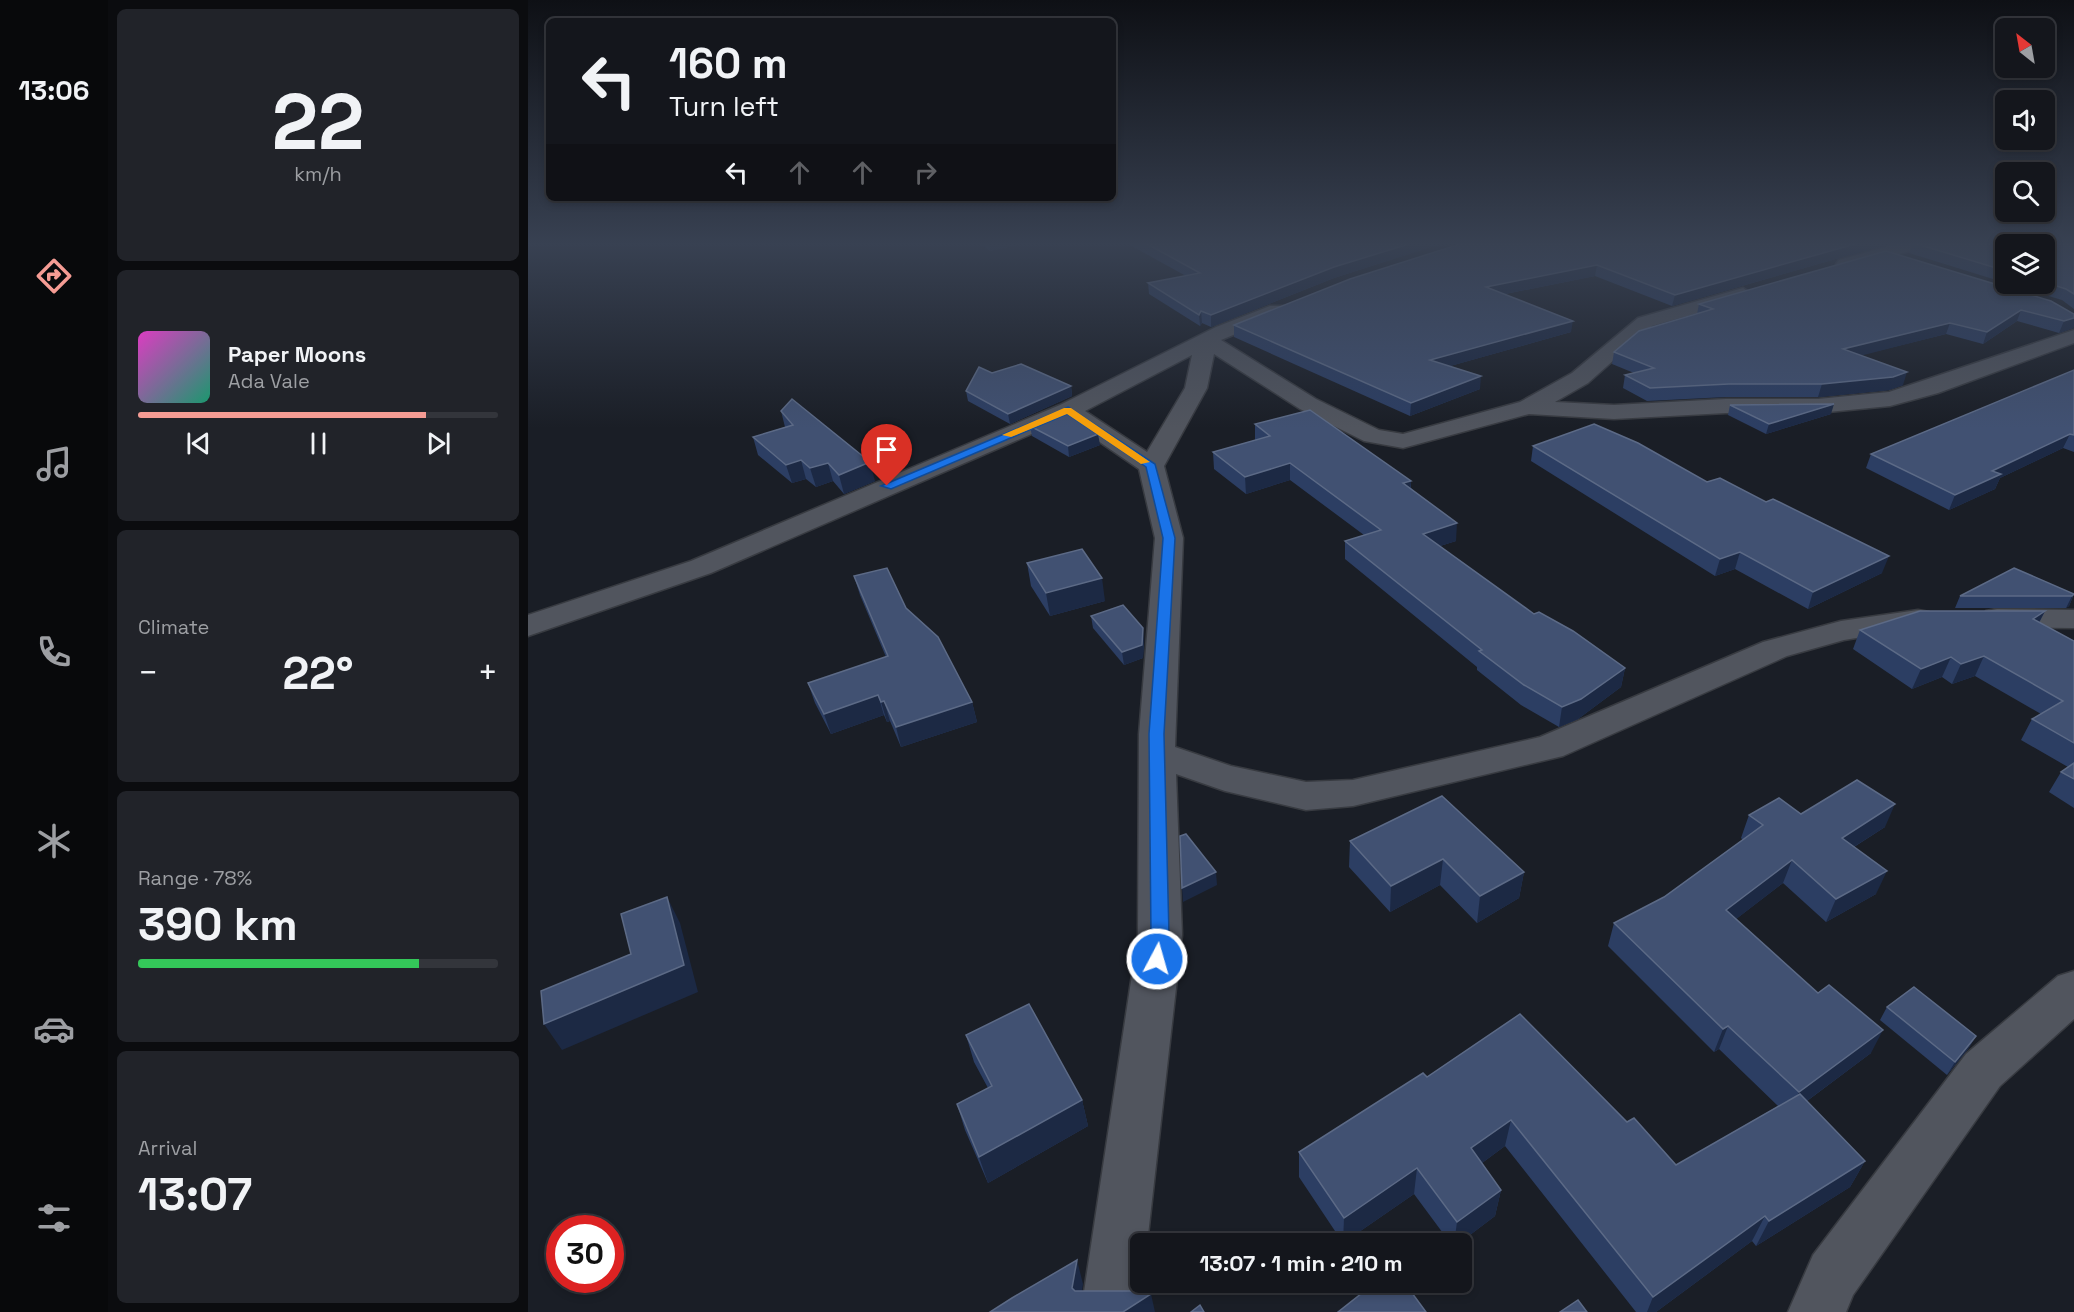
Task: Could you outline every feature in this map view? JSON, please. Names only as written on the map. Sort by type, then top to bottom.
[{"type":"street","points":[[528,626],[700,567],[1068,410],[1206,340],[1289,305]]},
{"type":"street","points":[[1206,340],[1308,404],[1373,436],[1403,441],[1528,407],[1580,378],[1645,322],[1703,305]]},
{"type":"street","points":[[1528,407],[1614,412],[1726,406],[1818,406],[1890,399],[1930,388],[2073,325]]},
{"type":"street","points":[[1151,466],[1196,388],[1206,340]]},
{"type":"street","points":[[1068,410],[1151,466],[1169,538],[1157,754],[1160,935],[1110,1312]]},
{"type":"street","points":[[1157,754],[1225,778],[1306,796],[1353,793],[1550,747],[1775,649],[1841,631],[1912,619],[2058,619],[2074,600]]},
{"type":"street","points":[[1817,1312],[1833,1275],[1983,1070],[2074,990]]},
{"type":"building","points":[[1183,305],[1236,305],[1211,315],[1201,311],[1199,315]]},
{"type":"building","points":[[1284,305],[1533,305],[1573,321],[1430,360],[1481,376],[1411,403],[1234,325]]},
{"type":"building","points":[[1702,305],[2058,305],[2074,314],[2074,318],[2064,321],[2021,310],[1987,332],[1950,323],[1843,349],[1907,372],[1893,377],[1822,384],[1729,384],[1650,388],[1625,375],[1654,368],[1614,352],[1639,331],[1713,309]]},
{"type":"building","points":[[1021,364],[1071,386],[1008,414],[966,391],[979,367],[992,373]]},
{"type":"building","points":[[2074,370],[2074,435],[2070,434],[1992,471],[2001,474],[1955,495],[1871,454]]},
{"type":"building","points":[[792,399],[870,462],[839,475],[828,463],[810,468],[801,460],[786,465],[753,437],[793,425],[781,411]]},
{"type":"building","points":[[1834,404],[1769,424],[1730,405]]},
{"type":"building","points":[[1310,410],[1411,481],[1403,483],[1457,523],[1423,534],[1534,614],[1539,612],[1573,631],[1625,668],[1581,699],[1562,707],[1524,685],[1479,651],[1482,650],[1345,541],[1381,530],[1290,463],[1245,477],[1213,452],[1270,436],[1255,424]]},
{"type":"building","points":[[1064,411],[1098,434],[1068,446],[1030,426]]},
{"type":"building","points":[[1594,424],[1638,443],[1707,482],[1720,478],[1766,502],[1773,499],[1889,556],[1813,592],[1740,552],[1720,559],[1533,446]]},
{"type":"building","points":[[1082,549],[1102,578],[1046,593],[1027,563]]},
{"type":"building","points":[[887,568],[906,608],[938,637],[972,702],[896,727],[884,701],[881,702],[878,695],[824,714],[808,683],[888,656],[854,576]]},
{"type":"building","points":[[2014,568],[2074,594],[2072,596],[1960,596]]},
{"type":"building","points":[[1123,605],[1143,628],[1142,645],[1122,652],[1091,616]]},
{"type":"building","points":[[1920,611],[2045,611],[2033,619],[2074,641],[2074,743],[2032,719],[2063,701],[1984,656],[1961,664],[1951,657],[1921,669],[1860,630]]},
{"type":"building","points":[[2074,763],[2074,779],[2061,772]]},
{"type":"building","points":[[1857,780],[1895,804],[1842,838],[1887,871],[1836,899],[1792,860],[1726,910],[1818,993],[1829,985],[1883,1030],[1799,1092],[1728,1026],[1723,1029],[1614,923],[1664,897],[1763,825],[1749,815],[1779,798],[1801,814]]},
{"type":"building","points":[[1442,796],[1524,872],[1480,896],[1443,859],[1391,886],[1350,841]]},
{"type":"building","points":[[1186,834],[1216,872],[1182,888],[1180,836]]},
{"type":"building","points":[[667,897],[684,965],[544,1024],[541,991],[631,954],[621,914]]},
{"type":"building","points":[[1914,987],[1976,1036],[1955,1062],[1887,1007]]},
{"type":"building","points":[[1029,1004],[1082,1100],[979,1157],[957,1104],[992,1086],[966,1035]]},
{"type":"building","points":[[1520,1014],[1627,1122],[1634,1118],[1676,1165],[1800,1094],[1865,1161],[1769,1221],[1765,1216],[1653,1297],[1511,1120],[1471,1148],[1501,1190],[1457,1222],[1417,1168],[1344,1218],[1299,1152],[1423,1073],[1427,1077]]},
{"type":"building","points":[[1077,1260],[1072,1288],[1075,1291],[1130,1291],[1130,1293],[1151,1294],[1123,1312],[990,1312]]},
{"type":"building","points":[[1362,1293],[1412,1293],[1426,1312],[1338,1312]]},
{"type":"building","points":[[1578,1300],[1587,1312],[1560,1312]]},
{"type":"building","points":[[1200,1305],[1204,1312],[1191,1312]]},
{"type":"slow traffic","points":[[1007,435],[1068,410],[1145,462]]},
{"type":"route","points":[[887,486],[1068,410],[1151,466],[1169,538],[1157,734],[1160,935],[1157,959]]}]
